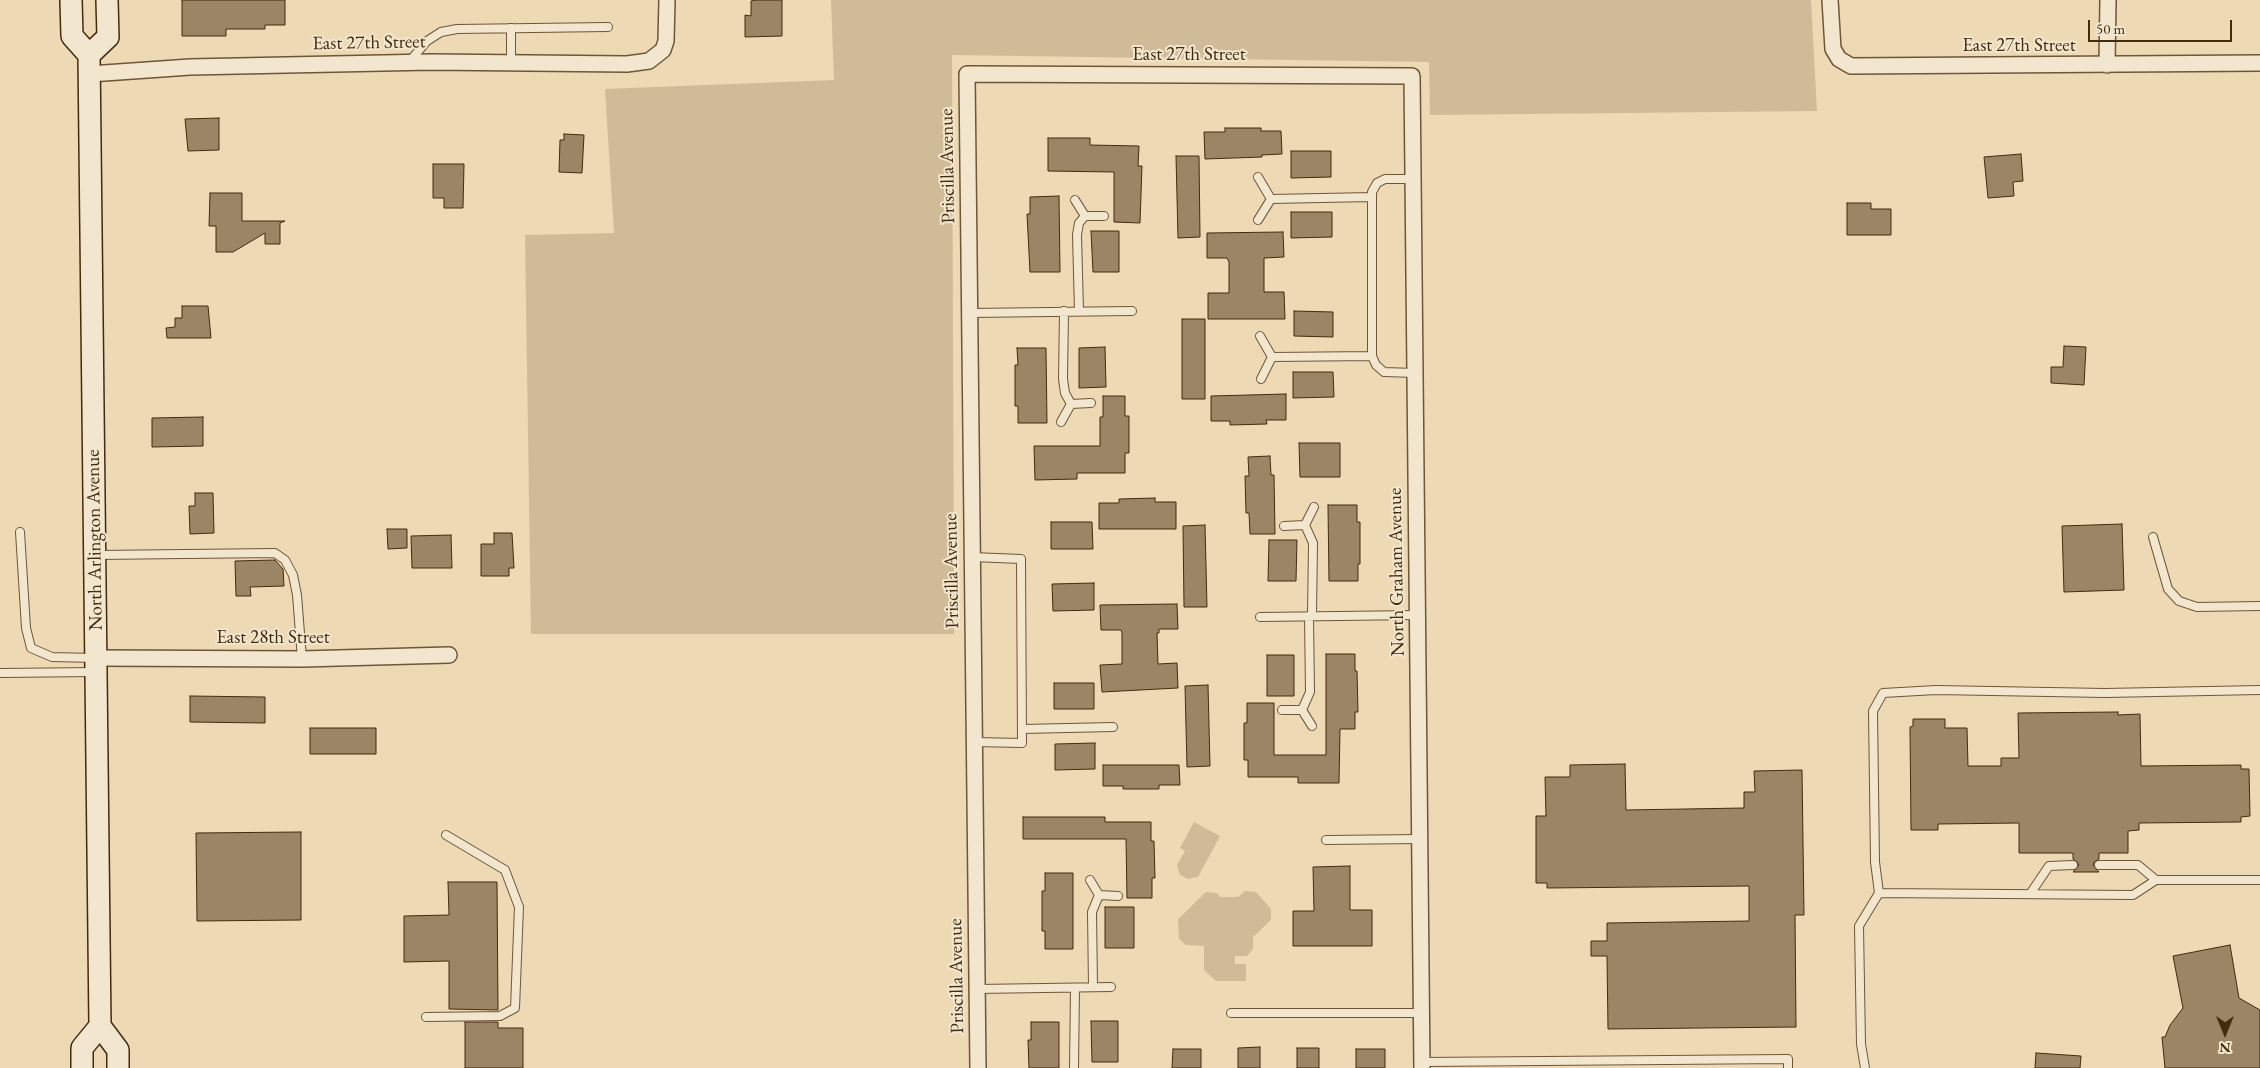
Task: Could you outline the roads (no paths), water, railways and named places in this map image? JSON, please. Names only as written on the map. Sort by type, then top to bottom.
[{"type":"main road","points":[[71,0],[72,36],[90,64],[108,37],[107,0]]},
{"type":"main road","name":"North Arlington Avenue","points":[[90,64],[100,1026]]},
{"type":"main road","points":[[82,1068],[82,1048],[100,1026],[118,1050],[118,1068]]},
{"type":"street","name":"East 27th Street","points":[[90,64],[190,67],[409,62],[608,65],[648,61],[662,50],[666,41],[667,0]]},
{"type":"street","name":"East 27th Street","points":[[1830,0],[1831,39],[1839,59],[1851,66],[2260,63]]},
{"type":"street","points":[[2107,65],[2108,0]]},
{"type":"street","name":"East 27th Street","points":[[967,74],[1412,76]]},
{"type":"street","name":"Priscilla Avenue","points":[[967,74],[978,1068]]},
{"type":"street","name":"North Graham Avenue","points":[[1412,76],[1422,1065]]},
{"type":"street","name":"East 28th Street","points":[[97,665],[449,655]]},
{"type":"lane","points":[[409,62],[427,41],[441,32],[457,28],[608,27]]},
{"type":"lane","points":[[511,28],[511,63]]},
{"type":"lane","points":[[1258,177],[1271,199]]},
{"type":"lane","points":[[1413,179],[1381,181],[1374,187],[1372,197],[1372,356],[1376,366],[1384,372],[1415,373]]},
{"type":"lane","points":[[1271,199],[1372,197]]},
{"type":"lane","points":[[1258,220],[1271,199]]},
{"type":"lane","points":[[1075,200],[1085,216]]},
{"type":"lane","points":[[1085,216],[1104,216]]},
{"type":"lane","points":[[1079,311],[1077,235],[1080,223],[1085,216]]},
{"type":"lane","points":[[1064,311],[1065,394],[1071,404]]},
{"type":"lane","points":[[970,313],[1132,311]]},
{"type":"lane","points":[[1260,336],[1272,358]]},
{"type":"lane","points":[[1272,358],[1372,356]]},
{"type":"lane","points":[[1261,378],[1272,358]]},
{"type":"lane","points":[[1071,404],[1091,403]]},
{"type":"lane","points":[[1061,422],[1071,404]]},
{"type":"lane","points":[[1302,710],[1310,692],[1312,543],[1305,526],[1314,507]]},
{"type":"lane","points":[[1284,526],[1305,526]]},
{"type":"lane","points":[[20,532],[26,628],[31,648],[52,657],[97,665]]},
{"type":"lane","points":[[2153,537],[2168,589],[2179,601],[2197,607],[2260,606]]},
{"type":"lane","points":[[95,555],[275,552],[285,560],[292,575],[297,595],[302,659]]},
{"type":"lane","points":[[972,557],[1021,559],[1022,743],[974,742]]},
{"type":"lane","points":[[1260,617],[1417,615]]},
{"type":"lane","points":[[0,673],[97,665]]},
{"type":"lane","points":[[1865,1068],[1860,1044],[1859,926],[1879,893],[1875,862],[1873,711],[1883,693],[1936,690],[2105,693],[2260,690]]},
{"type":"lane","points":[[1282,710],[1302,710]]},
{"type":"lane","points":[[1302,710],[1312,726]]},
{"type":"lane","points":[[1022,730],[1113,727]]},
{"type":"lane","points":[[426,1017],[500,1016],[515,1008],[520,907],[505,870],[446,835]]},
{"type":"lane","points":[[1326,840],[1420,839]]},
{"type":"lane","points":[[2030,894],[2049,866],[2073,865]]},
{"type":"lane","points":[[2099,865],[2138,865],[2156,880]]},
{"type":"lane","points":[[1090,880],[1099,895]]},
{"type":"lane","points":[[1879,893],[2133,895],[2156,880],[2260,880]]},
{"type":"lane","points":[[1099,895],[1118,896]]},
{"type":"lane","points":[[1093,987],[1092,912],[1099,895]]},
{"type":"lane","points":[[977,989],[1111,987]]},
{"type":"lane","points":[[1074,1068],[1075,988]]},
{"type":"lane","points":[[1231,1014],[1422,1013]]},
{"type":"lane","points":[[1422,1065],[1788,1059],[1788,1068]]}]
